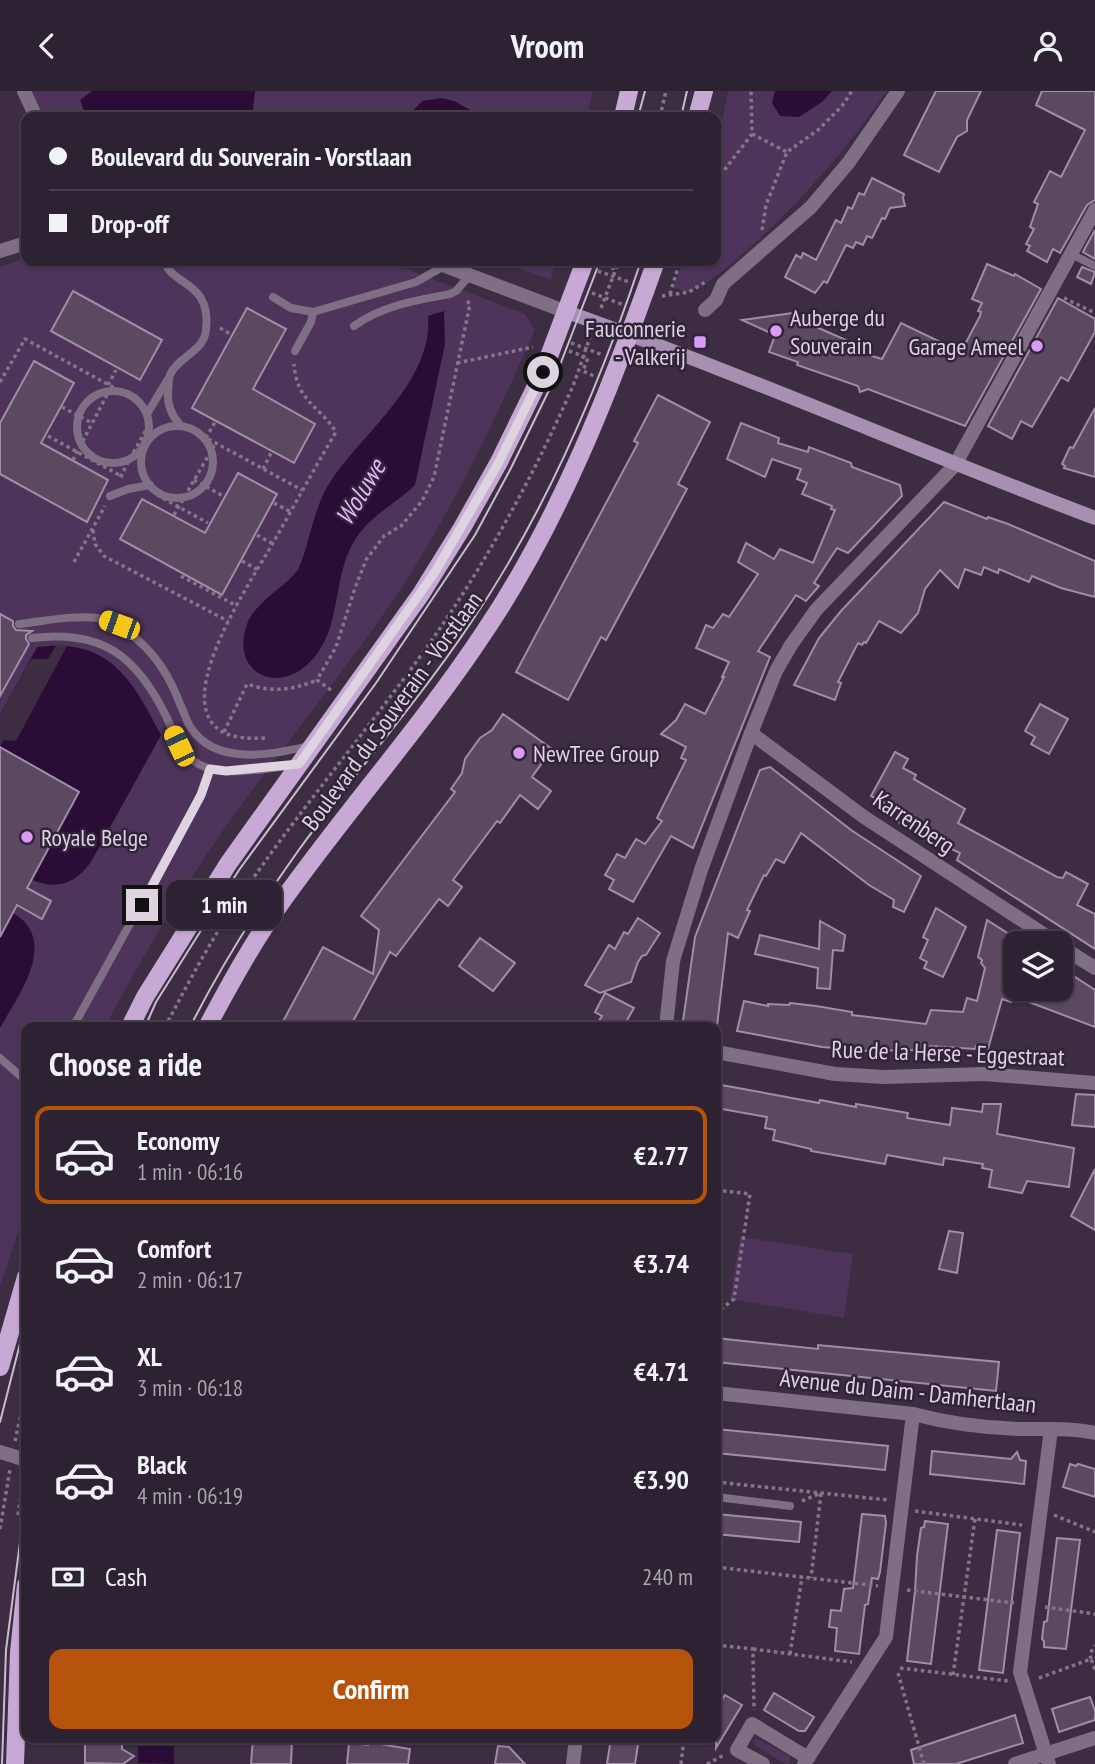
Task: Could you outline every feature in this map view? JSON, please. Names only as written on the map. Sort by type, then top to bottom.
[{"type":"main road","points":[[624,112],[629,91]]},
{"type":"main road","points":[[698,112],[704,91]]},
{"type":"main road","name":"Boulevard du Souverain - Vorstlaan","points":[[132,1022],[199,908],[421,594],[462,528],[499,462],[543,372],[583,266]]},
{"type":"main road","name":"Boulevard du Souverain - Vorstlaan","points":[[210,1022],[282,902],[484,633],[525,564],[562,493],[610,382],[654,266]]},
{"type":"main road","points":[[0,1367],[21,1294]]},
{"type":"main road","points":[[15,1764],[21,1633]]},
{"type":"street","points":[[24,91],[34,112]]},
{"type":"street","points":[[705,310],[716,300],[723,284],[811,207],[849,162],[898,91]]},
{"type":"street","points":[[667,1022],[673,961],[701,870],[776,671],[817,610],[955,465],[1095,210]]},
{"type":"street","points":[[0,251],[21,245]]},
{"type":"street","points":[[446,266],[742,378],[955,465],[1095,518]]},
{"type":"street","name":"Karrenberg","points":[[751,733],[864,817],[1039,931]]},
{"type":"street","name":"Karrenberg","points":[[1073,953],[1095,968]]},
{"type":"street","name":"Rue de la Herse - Eggestraat","points":[[721,1053],[835,1074],[884,1077],[984,1074],[1095,1083]]},
{"type":"street","name":"Avenue du Daim - Damhertlaan","points":[[721,1394],[913,1414],[940,1421],[1017,1429],[1074,1429],[1095,1433]]},
{"type":"street","points":[[763,1764],[737,1750],[752,1724],[806,1761],[886,1637],[913,1414]]},
{"type":"street","points":[[1047,1759],[1020,1672],[1051,1429]]},
{"type":"street","points":[[1016,1764],[1047,1759],[1095,1738]]},
{"type":"street","points":[[573,1764],[575,1743]]},
{"type":"lane","points":[[1071,254],[1095,266]]},
{"type":"lane","points":[[147,414],[169,376],[204,339],[205,308],[199,295],[191,285],[171,272],[168,266]]},
{"type":"lane","points":[[273,297],[291,308],[313,312],[416,282],[435,266]]},
{"type":"lane","points":[[354,326],[380,312],[450,294],[470,275]]},
{"type":"lane","points":[[295,351],[311,322],[313,312]]},
{"type":"lane","points":[[169,376],[168,405],[174,418],[180,425],[199,433],[213,446],[212,470],[204,485],[194,494],[185,497],[164,496],[150,485],[143,474],[141,464],[145,444],[149,429],[147,414],[138,400],[129,394],[110,387],[90,398],[78,416],[77,435],[81,445],[96,459],[116,463],[135,456],[145,444],[160,429],[180,425]]},
{"type":"lane","points":[[110,496],[150,485]]},
{"type":"lane","points":[[19,624],[100,618],[119,625],[148,649],[168,675],[191,728],[203,741],[217,749],[264,755],[313,745]]},
{"type":"lane","points":[[32,638],[58,635],[78,637],[118,653],[146,681],[185,754],[210,769],[226,771],[299,764]]},
{"type":"lane","points":[[76,1022],[195,807],[210,769]]},
{"type":"lane","points":[[0,1058],[21,1077]]},
{"type":"lane","points":[[721,1498],[790,1506]]},
{"type":"path","points":[[661,112],[666,91]]},
{"type":"path","points":[[721,174],[752,134],[751,91]]},
{"type":"path","points":[[764,237],[761,228],[766,205],[787,152],[818,130],[842,106],[852,91]]},
{"type":"path","points":[[752,134],[787,152]]},
{"type":"path","points":[[612,266],[612,276]]},
{"type":"path","points":[[168,1022],[197,966],[247,889],[393,695],[452,611],[492,545],[529,477],[573,385],[616,266]]},
{"type":"path","points":[[670,294],[678,266]]},
{"type":"path","points":[[224,732],[247,684],[281,691],[317,680],[337,647],[366,559],[384,536],[401,526],[422,501],[434,477],[471,304],[460,294]]},
{"type":"path","points":[[1065,294],[1063,297],[1095,313]]},
{"type":"path","points":[[0,382],[25,339],[41,348]]},
{"type":"path","points":[[554,344],[588,358],[583,371],[610,382]]},
{"type":"path","points":[[457,363],[534,347]]},
{"type":"path","points":[[265,738],[239,738],[224,732],[208,718],[204,688],[228,621],[336,432],[326,417],[302,396],[294,371],[295,351]]},
{"type":"path","points":[[73,460],[116,370]]},
{"type":"path","points":[[62,407],[92,423]]},
{"type":"path","points":[[206,438],[215,422]]},
{"type":"path","points":[[174,515],[213,446]]},
{"type":"path","points":[[271,453],[264,469],[302,489]]},
{"type":"path","points":[[194,480],[223,496]]},
{"type":"path","points":[[274,503],[291,512]]},
{"type":"path","points":[[93,528],[94,544],[104,556],[228,621]]},
{"type":"path","points":[[257,535],[273,544]]},
{"type":"path","points":[[242,561],[258,570]]},
{"type":"path","points":[[181,576],[237,606]]},
{"type":"path","points":[[317,680],[332,690]]},
{"type":"path","points":[[721,1191],[750,1194],[734,1300],[721,1309]]},
{"type":"path","points":[[0,1529],[21,1416]]},
{"type":"path","points":[[721,1483],[895,1501]]},
{"type":"path","points":[[790,1506],[821,1493]]},
{"type":"path","points":[[811,1578],[821,1493]]},
{"type":"path","points":[[18,1515],[21,1496]]},
{"type":"path","points":[[910,1509],[1023,1525]]},
{"type":"path","points":[[1049,1512],[1095,1532]]},
{"type":"path","points":[[953,1675],[975,1519]]},
{"type":"path","points":[[721,1568],[886,1587]]},
{"type":"path","points":[[790,1654],[802,1577]]},
{"type":"path","points":[[907,1590],[1021,1604]]},
{"type":"path","points":[[1046,1607],[1095,1613]]},
{"type":"path","points":[[1095,1644],[1090,1654],[1095,1670]]},
{"type":"path","points":[[721,1646],[858,1663]]},
{"type":"path","points":[[753,1649],[754,1712]]},
{"type":"path","points":[[1035,1679],[1091,1659]]},
{"type":"path","points":[[924,1764],[899,1670],[1015,1682]]},
{"type":"path","points":[[681,1764],[683,1743]]},
{"type":"path","points":[[707,1764],[731,1752]]},
{"type":"shaded area","points":[[32,91],[593,91],[588,112],[42,112]]},
{"type":"shaded area","points":[[728,91],[887,91],[856,134],[787,212],[727,267],[686,292],[674,287],[681,266],[721,266],[721,125]]},
{"type":"shaded area","points":[[21,260],[21,266],[398,266],[525,314],[535,330],[472,464],[418,562],[376,625],[213,845],[156,935],[108,1022],[21,1022],[21,1223],[0,1287],[0,267]]},
{"type":"shaded area","points":[[513,266],[554,266],[551,280]]},
{"type":"shaded area","points":[[740,1237],[853,1254],[844,1318],[730,1299]]},
{"type":"shaded area","points":[[756,1738],[790,1756],[790,1763],[785,1764],[756,1746]]},
{"type":"water","points":[[92,91],[255,91],[251,112],[84,112],[80,100]]},
{"type":"water","points":[[775,91],[832,91],[822,102],[799,117],[780,116],[772,103]]},
{"type":"water","points":[[442,98],[474,112],[412,112],[422,101]]},
{"type":"water","name":"Woluwe","points":[[444,311],[445,344],[415,485],[366,525],[353,543],[346,557],[327,635],[310,662],[297,672],[283,677],[271,678],[259,674],[250,666],[243,641],[251,616],[298,570],[319,504],[329,484],[407,385],[419,363],[426,340],[428,316]]},
{"type":"water","points":[[37,647],[90,651],[106,659],[119,670],[142,699],[161,735],[91,862],[72,880],[57,885],[32,880],[80,791],[0,747],[0,715]]},
{"type":"water","points":[[13,913],[27,924],[33,938],[34,953],[24,985],[0,1028],[0,938]]},
{"type":"water","points":[[138,1746],[174,1746],[174,1764],[138,1763]]},
{"type":"pier","points":[[56,646],[67,646],[16,741],[4,740],[0,746],[0,715],[31,659],[48,659]]},
{"type":"building","points":[[936,91],[981,91],[967,120],[967,131],[957,137],[939,172],[904,155]]},
{"type":"building","points":[[1042,91],[1095,91],[1095,200],[1087,205],[1060,253],[1053,249],[1047,262],[1027,251],[1030,246],[1026,244],[1034,229],[1030,227],[1038,204],[1034,202],[1050,171],[1061,177],[1085,130],[1036,105]]},
{"type":"building","points":[[872,178],[904,194],[905,206],[890,208],[872,238],[867,236],[863,245],[856,242],[853,248],[846,245],[827,283],[824,281],[815,293],[785,277],[796,255],[801,258],[803,253],[816,260],[836,220],[841,223],[848,207],[852,209],[859,193],[864,195]]},
{"type":"building","points":[[1095,230],[1095,259],[1083,252]]},
{"type":"building","points":[[987,264],[1014,276],[1015,274],[1041,289],[965,426],[868,389],[860,392],[858,386],[797,365],[798,362],[769,352],[775,335],[742,320],[793,313],[808,320],[807,323],[855,344],[852,350],[882,359],[901,323],[961,352],[980,316],[981,312],[978,311],[982,303],[972,299]]},
{"type":"building","points":[[1082,267],[1095,272],[1091,284],[1077,277]]},
{"type":"building","points":[[73,291],[162,340],[140,380],[51,331]]},
{"type":"building","points":[[1058,298],[1095,319],[1095,332],[1068,381],[1061,377],[1032,427],[1021,421],[1012,439],[988,426]]},
{"type":"building","points":[[247,308],[286,329],[253,389],[315,424],[294,463],[192,408]]},
{"type":"building","points":[[34,361],[74,383],[41,443],[108,480],[87,522],[0,474],[0,423]]},
{"type":"building","points":[[658,395],[710,422],[678,484],[687,489],[606,640],[601,637],[568,700],[516,672],[638,443],[634,441]]},
{"type":"building","points":[[1095,408],[1095,477],[1064,468],[1062,464]]},
{"type":"building","points":[[741,423],[779,438],[778,443],[808,452],[809,447],[900,485],[902,496],[848,553],[837,548],[814,583],[819,586],[806,601],[796,595],[758,651],[770,657],[693,848],[671,836],[633,902],[609,889],[614,880],[605,875],[617,854],[625,858],[636,839],[645,844],[662,821],[657,818],[686,760],[681,758],[686,747],[661,734],[676,720],[685,704],[705,714],[724,677],[729,662],[696,648],[706,625],[713,628],[723,614],[729,617],[758,574],[738,562],[746,543],[774,559],[780,549],[813,563],[835,510],[831,509],[832,506],[802,494],[807,483],[797,479],[801,469],[772,459],[765,477],[727,459]]},
{"type":"building","points":[[238,473],[277,494],[222,595],[120,539],[142,499],[205,533]]},
{"type":"building","points":[[944,502],[1008,524],[1095,561],[1095,597],[1061,588],[1032,576],[1029,582],[999,569],[998,573],[984,567],[981,575],[965,569],[958,588],[940,570],[925,589],[918,613],[901,633],[879,621],[866,643],[858,643],[838,682],[841,683],[835,700],[794,685],[819,638],[841,611]]},
{"type":"building","points":[[0,614],[13,621],[16,630],[32,631],[26,635],[29,644],[0,696]]},
{"type":"building","points":[[1040,704],[1068,719],[1049,754],[1031,744],[1035,737],[1025,731]]},
{"type":"building","points":[[503,714],[552,749],[532,777],[551,791],[538,809],[520,795],[500,823],[497,821],[453,880],[462,887],[448,906],[439,899],[396,956],[390,952],[353,1022],[283,1022],[323,947],[373,974],[379,930],[361,916],[455,792],[451,789],[462,773],[465,759],[480,738],[492,730]]},
{"type":"building","name":"Royale Belge","points":[[0,747],[79,792],[27,888],[51,901],[42,919],[17,905],[0,937]]},
{"type":"building","points":[[895,752],[908,759],[903,768],[916,775],[914,779],[965,809],[958,823],[1057,877],[1063,878],[1066,872],[1088,884],[1077,905],[1095,914],[1095,949],[1073,935],[1073,931],[1067,931],[957,860],[960,853],[937,842],[935,846],[880,810],[884,803],[871,796]]},
{"type":"building","points":[[770,767],[851,830],[921,876],[904,912],[893,907],[894,900],[869,885],[801,833],[784,863],[776,859],[766,876],[764,875],[747,910],[750,911],[738,938],[728,933],[717,1022],[683,1021],[695,937],[760,770]]},
{"type":"building","points":[[936,908],[966,927],[943,977],[924,968],[927,962],[920,958],[928,940],[923,937]]},
{"type":"building","points":[[638,918],[660,933],[646,955],[638,962],[631,982],[600,993],[585,985],[609,945],[615,949],[624,932],[628,934]]},
{"type":"building","points":[[987,920],[1004,931],[1003,999],[988,1049],[976,1046],[975,1049],[930,1046],[929,1050],[848,1051],[849,1049],[822,1047],[737,1031],[744,1001],[768,1006],[790,1003],[816,1006],[852,1012],[852,1015],[926,1024],[931,1010],[963,1012],[967,998],[977,1001],[985,968],[978,957]]},
{"type":"building","points":[[820,921],[845,935],[843,951],[833,950],[830,989],[817,988],[818,968],[755,954],[760,935],[819,949]]},
{"type":"building","points":[[480,938],[515,963],[493,991],[459,966]]},
{"type":"building","points":[[1073,976],[1095,990],[1095,1027],[1026,1001],[1073,1001]]},
{"type":"building","points":[[605,993],[634,1008],[626,1022],[598,1022],[602,1016],[595,1012]]},
{"type":"building","points":[[721,1085],[819,1103],[820,1100],[856,1107],[856,1104],[908,1113],[907,1118],[950,1125],[952,1108],[982,1112],[983,1104],[1001,1104],[997,1134],[1074,1148],[1069,1187],[1027,1181],[1022,1193],[989,1187],[992,1170],[982,1168],[983,1164],[944,1158],[943,1165],[887,1155],[885,1164],[811,1151],[773,1140],[775,1130],[765,1128],[767,1117],[721,1109]]},
{"type":"building","points":[[1076,1094],[1095,1095],[1095,1127],[1072,1125]]},
{"type":"building","points":[[1095,1169],[1095,1230],[1071,1216]]},
{"type":"building","points":[[949,1231],[963,1233],[957,1273],[939,1269]]},
{"type":"building","points":[[721,1339],[818,1349],[818,1345],[999,1362],[996,1391],[721,1363]]},
{"type":"building","points":[[721,1429],[888,1446],[885,1470],[721,1454]]},
{"type":"building","points":[[932,1451],[1011,1459],[1017,1452],[1020,1460],[1026,1461],[1024,1484],[930,1474]]},
{"type":"building","points":[[1070,1464],[1095,1469],[1095,1497],[1063,1487]]},
{"type":"building","points":[[721,1514],[801,1522],[799,1542],[721,1534]]},
{"type":"building","points":[[862,1514],[885,1516],[886,1523],[880,1572],[878,1579],[872,1578],[868,1604],[865,1605],[859,1654],[835,1651],[837,1628],[829,1627],[831,1610],[841,1611],[844,1589],[853,1588]]},
{"type":"building","points":[[925,1521],[948,1524],[931,1664],[907,1661],[917,1556],[921,1528],[924,1527]]},
{"type":"building","points":[[997,1530],[1020,1533],[1003,1673],[979,1670]]},
{"type":"building","points":[[1057,1538],[1080,1540],[1066,1649],[1044,1647],[1042,1639],[1044,1622],[1047,1621]]},
{"type":"building","points":[[774,1693],[814,1717],[805,1731],[799,1731],[764,1710]]},
{"type":"building","points":[[725,1695],[742,1705],[721,1740],[721,1701]]},
{"type":"building","points":[[1090,1697],[1095,1720],[1059,1732],[1052,1709]]},
{"type":"building","points":[[1015,1715],[1023,1743],[956,1764],[914,1764],[911,1750]]},
{"type":"building","points":[[85,1743],[122,1743],[122,1749],[134,1756],[123,1764],[85,1763]]},
{"type":"building","points":[[253,1743],[292,1743],[291,1764],[251,1764]]},
{"type":"building","points":[[349,1743],[374,1743],[410,1749],[408,1764],[347,1764]]},
{"type":"building","points":[[610,1743],[638,1743],[635,1764],[607,1764]]},
{"type":"building","points":[[498,1746],[509,1747],[525,1764],[495,1764]]},
{"type":"tram line","points":[[639,112],[645,91]]},
{"type":"tram line","points":[[682,112],[687,91]]},
{"type":"tram line","points":[[147,1022],[156,1002],[239,870],[376,683],[475,535],[555,378],[598,266]]},
{"type":"tram line","points":[[193,1022],[227,959],[283,872],[429,682],[497,582],[568,449],[607,355],[639,266]]},
{"type":"tram line","points":[[0,1422],[21,1340]]},
{"type":"tram line","points":[[2,1764],[6,1650],[21,1534]]},
{"type":"place","name":"Auberge du Souverain","points":[[776,331]]},
{"type":"place","name":"Fauconnerie - Valkerij","points":[[700,342]]},
{"type":"place","name":"Garage Ameel","points":[[1037,346]]},
{"type":"place","name":"NewTree Group","points":[[519,753]]},
{"type":"place","name":"Royale Belge","points":[[27,837]]},
{"type":"route","points":[[142,905],[201,795],[210,769],[226,771],[299,764],[435,572],[499,462],[543,372]]}]
